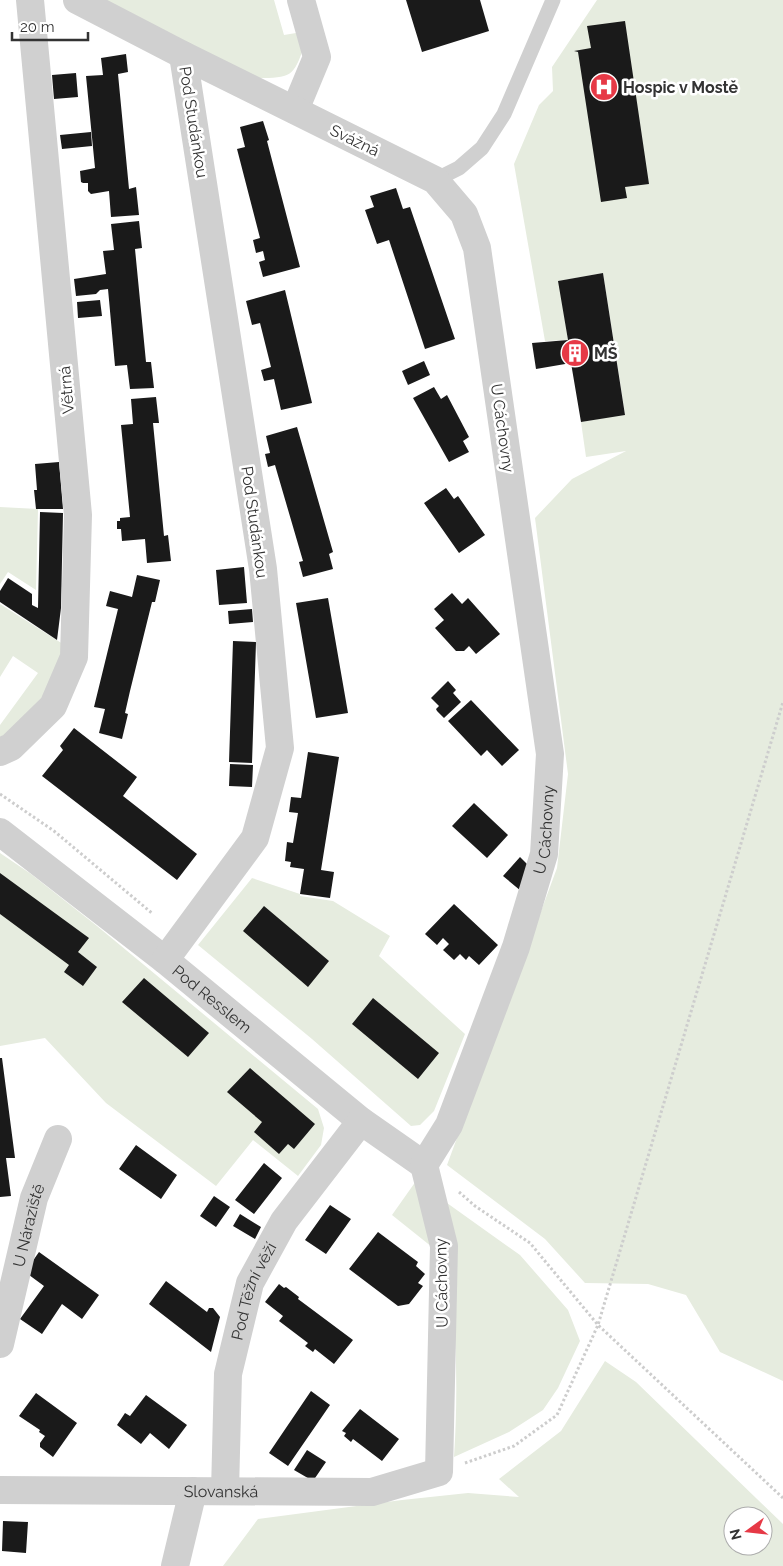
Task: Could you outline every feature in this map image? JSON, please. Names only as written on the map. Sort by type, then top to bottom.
[{"type":"street","name":"Větrná","points":[[0,752],[11,747],[53,706],[74,657],[78,514],[30,0]]},
{"type":"street","name":"Svážná","points":[[77,0],[183,55],[435,180]]},
{"type":"street","points":[[295,110],[317,56],[301,0]]},
{"type":"street","name":"Pod Studánkou","points":[[165,960],[256,838],[280,748],[263,569],[183,55]]},
{"type":"street","name":"U Cáchovny","points":[[435,180],[464,214],[477,248],[550,754],[544,854],[516,948],[449,1125],[424,1165],[444,1246],[438,1472]]},
{"type":"street","name":"Pod Resslem","points":[[0,832],[165,960],[361,1120],[424,1165]]},
{"type":"street","name":"Pod Těžní věží","points":[[225,1491],[228,1374],[250,1282],[284,1221],[361,1120]]},
{"type":"street","name":"U Náraziště","points":[[0,1344],[34,1198],[58,1139]]},
{"type":"street","name":"Slovanská","points":[[0,1490],[372,1492],[438,1472]]},
{"type":"street","points":[[175,1566],[193,1490]]},
{"type":"lane","points":[[435,180],[459,168],[482,148],[504,114],[553,0]]},
{"type":"path","points":[[438,1472],[514,1446],[557,1415],[598,1325],[783,702]]},
{"type":"path","points":[[464,1196],[475,1206],[530,1243],[598,1325],[783,1498]]},
{"type":"shaded area","points":[[102,0],[274,0],[284,35],[296,33],[304,46],[297,64],[289,74],[258,78]]},
{"type":"shaded area","points":[[597,0],[783,0],[783,1381],[720,1352],[686,1295],[648,1284],[585,1283],[545,1239],[447,1165],[557,868],[568,774],[535,518],[572,479],[626,451],[586,457],[581,422],[625,414],[603,273],[559,281],[568,340],[545,341],[514,164],[539,105],[553,91],[552,67]]},
{"type":"shaded area","points":[[0,507],[38,509],[36,590],[8,572],[0,584]]},
{"type":"shaded area","points":[[0,604],[66,646],[35,714],[0,744],[0,725],[38,673],[13,656],[0,677]]},
{"type":"shaded area","points":[[0,853],[31,874],[97,926],[318,1109],[324,1128],[321,1145],[298,1176],[253,1140],[216,1186],[106,1103],[45,1038],[0,1046]]},
{"type":"shaded area","points":[[252,878],[300,894],[300,896],[333,901],[390,936],[379,956],[465,1034],[434,1111],[420,1125],[411,1126],[312,1039],[198,945]]},
{"type":"shaded area","points":[[416,1181],[437,1251],[392,1215]]},
{"type":"shaded area","points":[[447,1203],[520,1255],[568,1310],[580,1341],[558,1388],[543,1410],[509,1432],[454,1457],[456,1362]]},
{"type":"shaded area","points":[[605,1361],[636,1382],[764,1506],[723,1506],[723,1556],[773,1556],[773,1514],[783,1524],[783,1566],[223,1566],[258,1519],[468,1493],[519,1497],[499,1479],[561,1431]]},
{"type":"building","points":[[406,0],[480,0],[489,31],[422,52]]},
{"type":"building","points":[[625,21],[649,184],[625,187],[627,198],[601,202],[578,52],[574,51],[591,48],[587,26]]},
{"type":"building","points":[[126,54],[128,72],[118,74],[129,189],[136,187],[139,215],[111,217],[109,191],[91,194],[88,191],[88,183],[81,182],[80,171],[95,168],[86,76],[103,75],[101,58]]},
{"type":"building","points":[[76,73],[78,97],[54,99],[52,75]]},
{"type":"building","points":[[263,121],[300,267],[263,277],[259,262],[265,260],[263,251],[256,253],[253,240],[260,238],[237,149],[245,147],[240,127]]},
{"type":"building","points":[[91,132],[92,146],[62,149],[60,135]]},
{"type":"building","points":[[396,188],[403,209],[410,207],[455,339],[425,349],[389,240],[377,244],[365,210],[374,207],[370,196]]},
{"type":"building","points":[[139,221],[142,248],[135,249],[146,362],[151,362],[154,388],[130,389],[127,365],[115,366],[108,289],[100,290],[96,294],[76,296],[74,279],[106,274],[103,251],[114,250],[111,224]]},
{"type":"building","name":"MŠ","points":[[603,273],[625,415],[581,422],[571,363],[536,369],[532,343],[568,340],[558,281]]},
{"type":"building","points":[[285,290],[312,403],[281,410],[274,379],[264,381],[261,370],[271,367],[260,323],[252,325],[246,301]]},
{"type":"building","points":[[100,300],[102,316],[78,318],[77,302]]},
{"type":"building","points":[[424,361],[430,375],[408,385],[402,371]]},
{"type":"building","points":[[434,387],[441,399],[447,395],[469,437],[463,441],[469,452],[449,462],[413,398]]},
{"type":"building","points":[[156,397],[159,423],[153,423],[164,536],[168,535],[171,561],[147,563],[145,539],[122,541],[121,529],[117,529],[117,521],[120,521],[120,518],[130,517],[121,425],[133,424],[131,399]]},
{"type":"building","points":[[297,427],[333,552],[329,554],[333,569],[303,577],[299,562],[303,561],[275,465],[268,467],[265,454],[270,453],[266,436]]},
{"type":"building","points":[[59,462],[63,509],[36,509],[34,490],[37,490],[35,464]]},
{"type":"building","points":[[446,488],[454,499],[458,496],[485,535],[459,553],[424,503]]},
{"type":"building","points":[[40,512],[63,513],[61,608],[57,640],[0,602],[0,591],[8,578],[32,594],[32,605],[38,608]]},
{"type":"building","points":[[244,567],[247,603],[219,605],[216,570]]},
{"type":"building","points":[[137,575],[160,580],[155,602],[152,602],[130,691],[125,713],[128,714],[122,739],[99,733],[105,709],[94,707],[118,609],[106,606],[110,591],[132,597]]},
{"type":"building","points":[[452,593],[462,604],[468,598],[500,634],[476,654],[469,646],[464,651],[456,651],[435,628],[444,620],[434,609]]},
{"type":"building","points":[[328,598],[348,713],[316,718],[296,603]]},
{"type":"building","points":[[252,609],[253,622],[229,624],[228,611]]},
{"type":"building","points":[[233,641],[256,642],[252,763],[229,762]]},
{"type":"building","points":[[448,681],[456,690],[453,693],[461,702],[444,718],[436,709],[439,706],[431,698]]},
{"type":"building","points":[[471,700],[519,750],[502,766],[487,750],[481,756],[448,721]]},
{"type":"building","points":[[74,728],[137,777],[123,796],[197,854],[177,880],[42,776],[63,750],[60,746]]},
{"type":"building","points":[[308,752],[339,757],[321,870],[334,872],[330,898],[300,894],[304,869],[290,867],[291,862],[285,861],[287,842],[293,843],[298,813],[289,812],[291,797],[301,798]]},
{"type":"building","points":[[230,764],[253,765],[252,787],[229,786]]},
{"type":"building","points":[[474,803],[508,835],[487,858],[452,826]]},
{"type":"building","points":[[520,857],[528,865],[521,891],[503,876]]},
{"type":"building","points":[[0,873],[89,938],[78,952],[97,967],[83,986],[64,972],[69,965],[0,914]]},
{"type":"building","points":[[454,904],[498,945],[479,965],[469,956],[466,960],[460,954],[454,960],[443,950],[449,944],[443,938],[437,945],[425,934]]},
{"type":"building","points":[[264,906],[329,961],[308,987],[243,931]]},
{"type":"building","points":[[144,978],[209,1033],[188,1057],[122,1002]]},
{"type":"building","points":[[373,998],[439,1053],[418,1079],[352,1024]]},
{"type":"building","points":[[0,1058],[2,1058],[15,1158],[6,1158],[11,1196],[0,1197]]},
{"type":"building","points":[[250,1068],[315,1124],[294,1149],[288,1144],[279,1154],[254,1132],[262,1122],[227,1092]]},
{"type":"building","points":[[136,1145],[177,1175],[161,1199],[119,1169]]},
{"type":"building","points":[[264,1163],[282,1178],[254,1214],[235,1200]]},
{"type":"building","points":[[214,1196],[230,1207],[216,1227],[200,1216]]},
{"type":"building","points":[[330,1205],[351,1219],[326,1254],[305,1240]]},
{"type":"building","points":[[240,1214],[261,1227],[255,1239],[233,1226]]},
{"type":"building","points":[[378,1232],[418,1262],[416,1266],[425,1274],[418,1283],[423,1286],[409,1304],[398,1306],[349,1269]]},
{"type":"building","points":[[39,1252],[99,1295],[82,1319],[62,1304],[42,1334],[20,1319],[44,1286],[25,1272]]},
{"type":"building","points":[[166,1281],[207,1312],[209,1308],[213,1308],[220,1317],[211,1352],[149,1304]]},
{"type":"building","points":[[279,1284],[284,1288],[286,1287],[299,1297],[298,1299],[353,1340],[334,1364],[315,1349],[313,1352],[305,1346],[308,1343],[279,1321],[283,1316],[265,1302]]},
{"type":"building","points":[[311,1391],[330,1405],[288,1466],[269,1453]]},
{"type":"building","points":[[36,1393],[77,1423],[53,1457],[40,1447],[40,1443],[45,1436],[39,1432],[40,1430],[19,1416]]},
{"type":"building","points":[[146,1395],[187,1425],[169,1449],[150,1433],[141,1444],[117,1425],[125,1413],[130,1416]]},
{"type":"building","points":[[360,1409],[399,1439],[382,1461],[353,1439],[351,1442],[344,1436],[346,1433],[342,1431]]},
{"type":"building","points":[[307,1450],[326,1462],[313,1481],[294,1470]]},
{"type":"building","points":[[3,1521],[28,1522],[26,1553],[2,1551]]},
{"type":"place","name":"Hospic v Mostě","points":[[604,87]]},
{"type":"place","name":"MŠ","points":[[575,353]]}]
